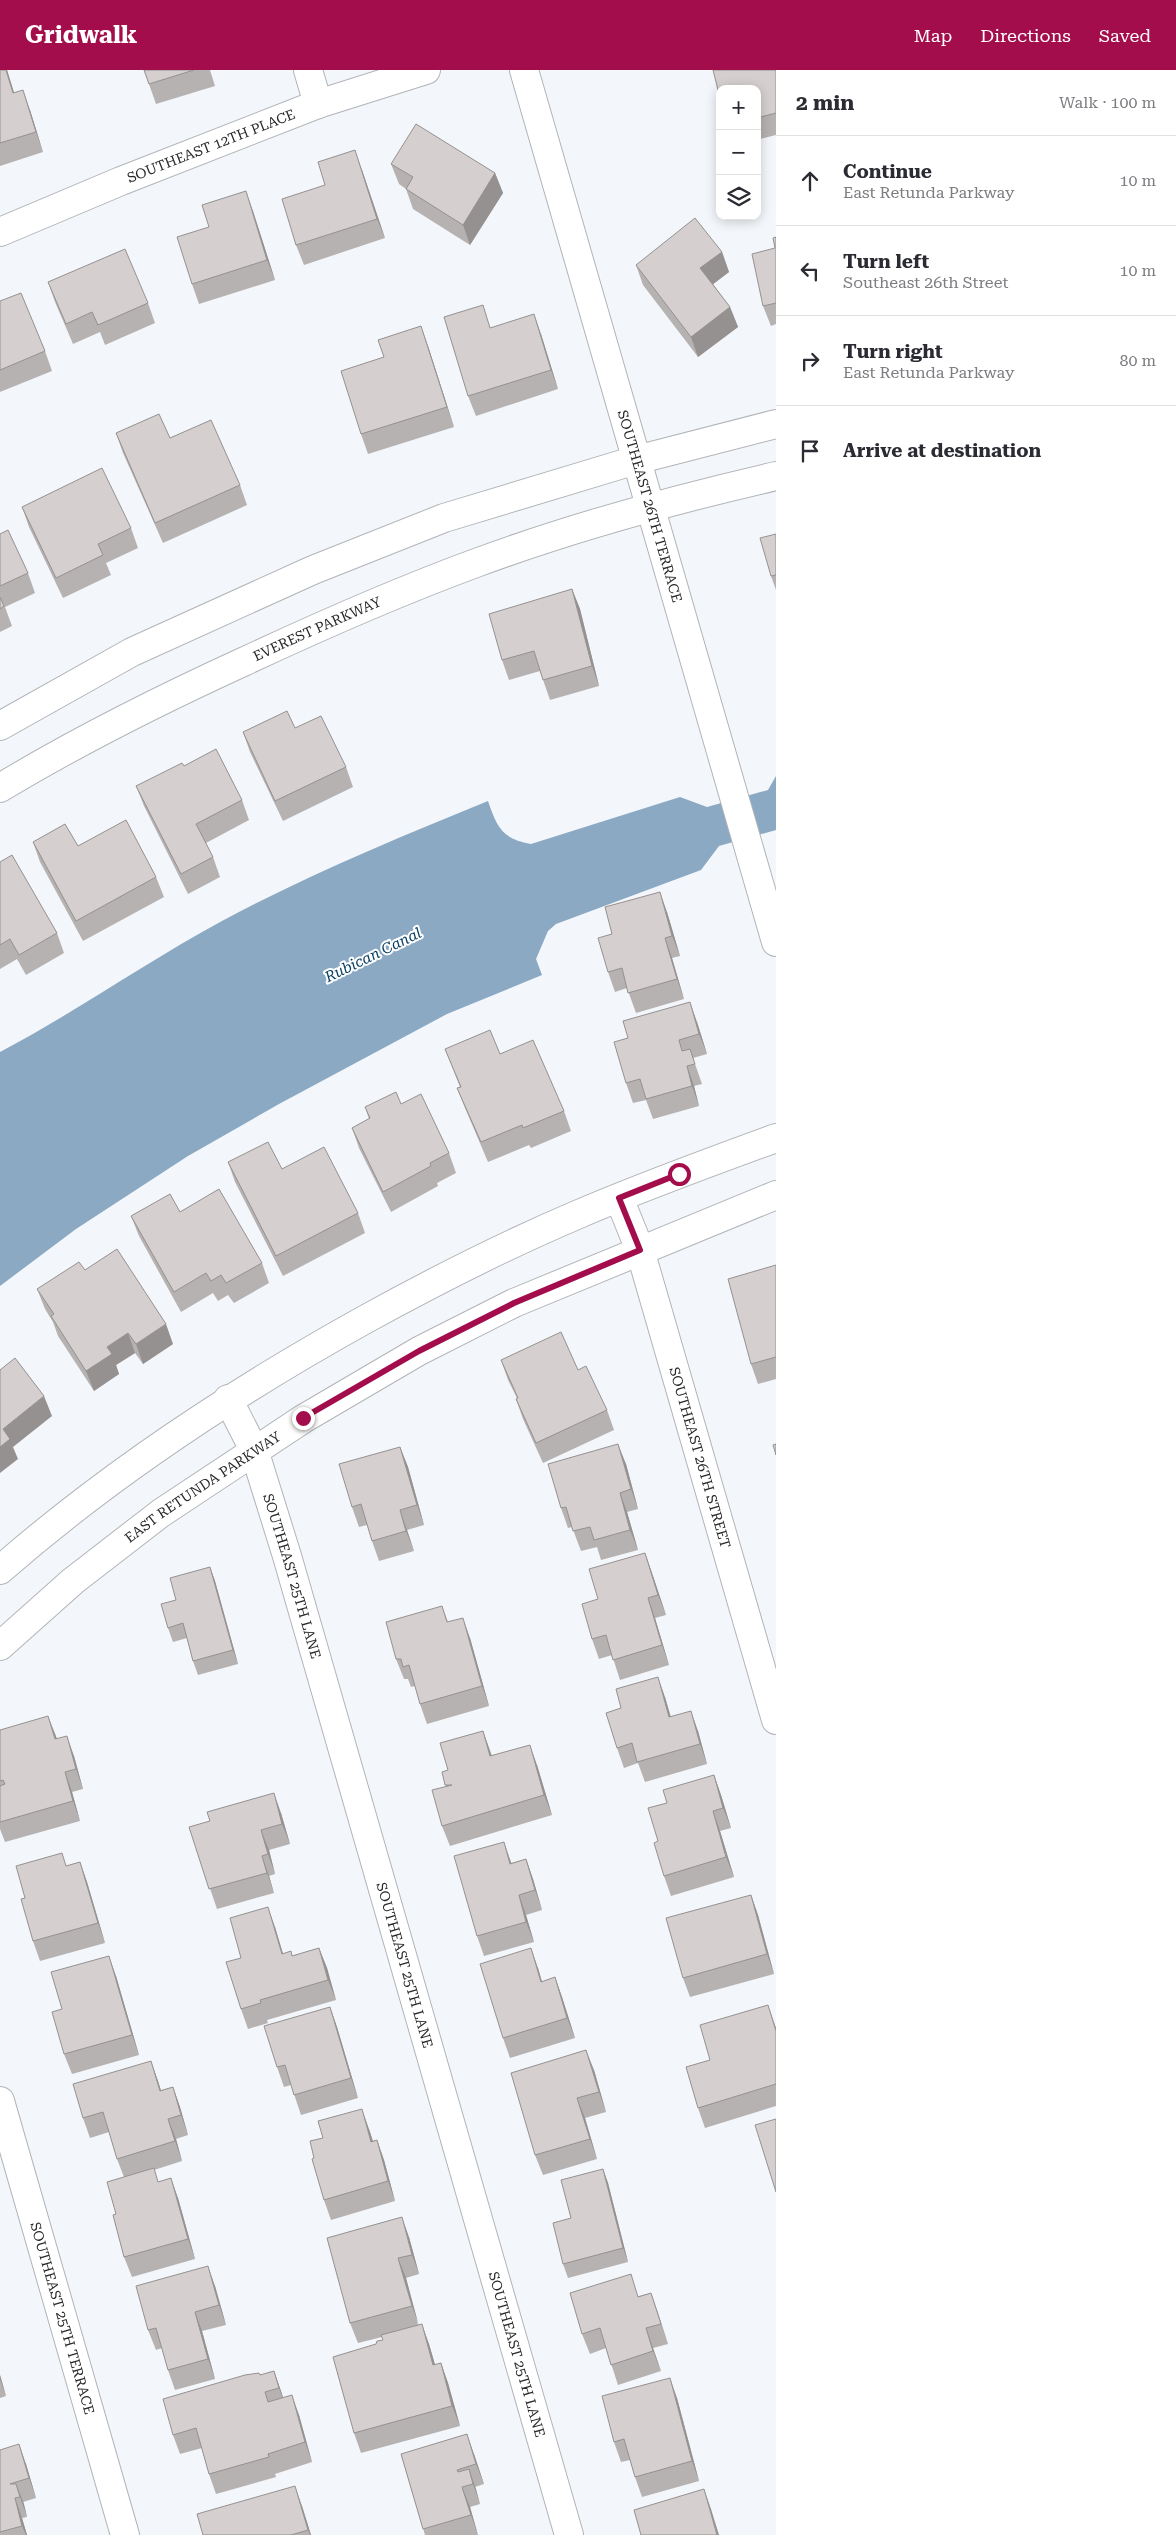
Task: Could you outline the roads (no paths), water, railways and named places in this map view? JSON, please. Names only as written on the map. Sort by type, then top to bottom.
[{"type":"street","points":[[308,70],[318,104]]},
{"type":"street","name":"SOUTHEAST 12TH PLACE","points":[[0,232],[121,181],[318,104],[426,70]]},
{"type":"street","name":"SOUTHEAST 26TH TERRACE","points":[[524,70],[776,942]]},
{"type":"street","points":[[0,726],[132,652],[313,570],[444,518],[636,460],[776,424]]},
{"type":"street","name":"EVEREST PARKWAY","points":[[0,788],[96,734],[178,692],[322,625],[477,562],[650,507],[776,476]]},
{"type":"street","points":[[0,1570],[36,1539],[128,1467],[228,1399],[295,1358],[446,1275],[619,1198],[776,1138]]},
{"type":"street","name":"EAST RETUNDA PARKWAY","points":[[0,1646],[87,1569],[160,1513],[254,1450],[419,1351],[514,1303],[776,1195]]},
{"type":"street","name":"SOUTHEAST 26TH STREET","points":[[619,1198],[640,1250],[776,1720]]},
{"type":"street","name":"SOUTHEAST 25TH LANE","points":[[228,1399],[254,1450],[290,1566],[569,2535]]},
{"type":"street","name":"SOUTHEAST 25TH TERRACE","points":[[0,2101],[125,2535]]},
{"type":"water","name":"Rubican Canal","points":[[776,776],[776,830],[719,846],[701,870],[556,924],[548,931],[536,959],[542,975],[447,1014],[279,1104],[188,1156],[76,1229],[0,1286],[0,1052],[166,953],[254,904],[353,858],[488,801],[494,818],[507,835],[521,842],[531,844],[680,797],[707,807],[768,790]]}]
